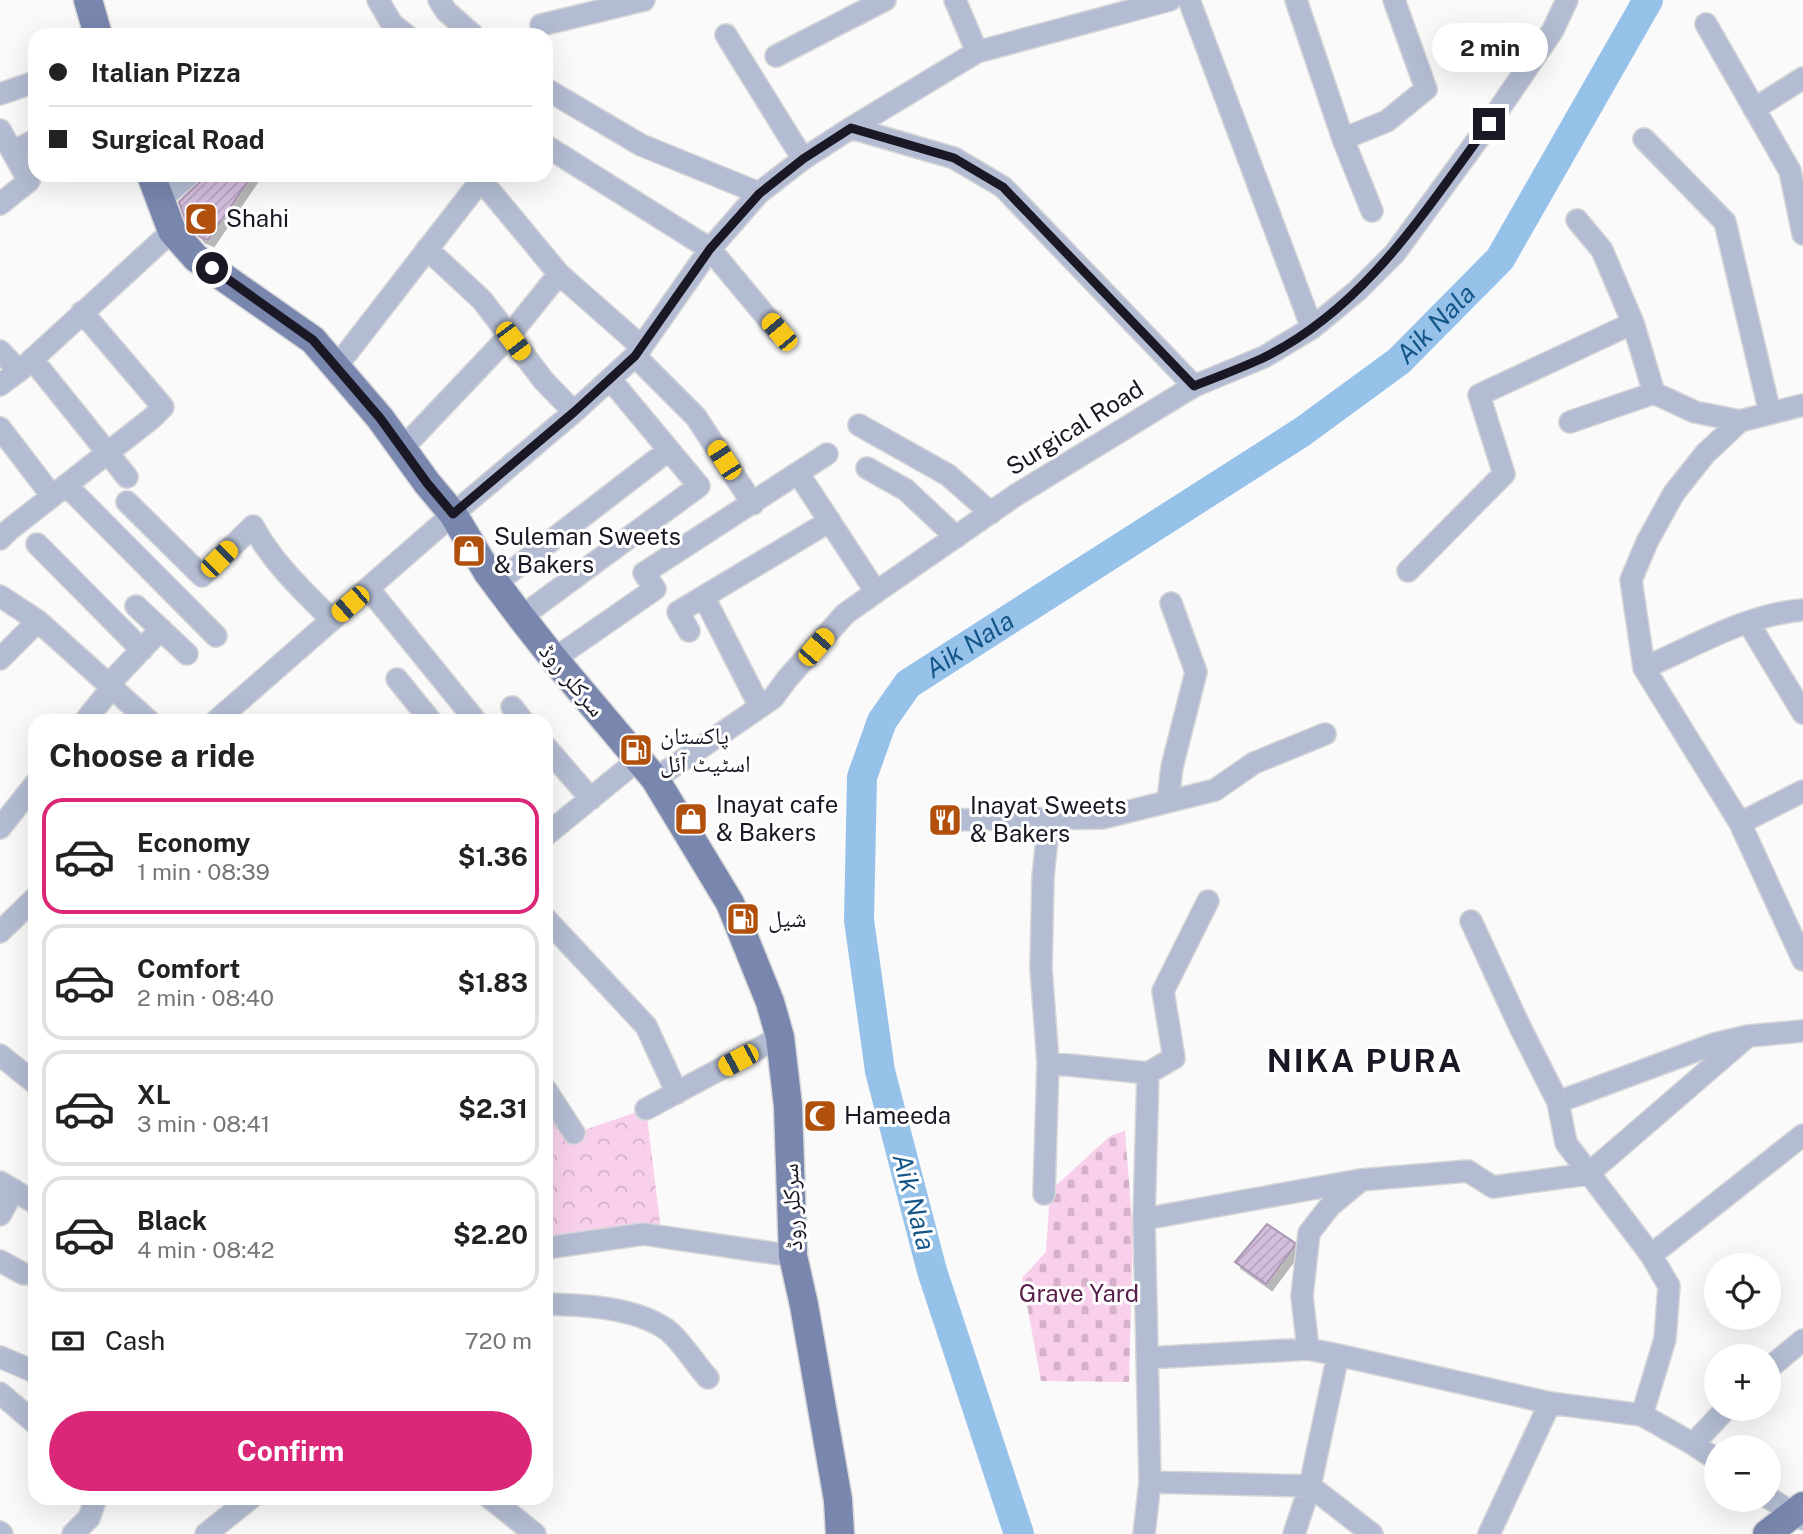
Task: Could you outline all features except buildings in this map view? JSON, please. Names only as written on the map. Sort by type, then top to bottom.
[{"type":"main road","points":[[88,0],[96,28]]},
{"type":"main road","name":"سرکلر روڈ","points":[[155,187],[172,231],[196,258],[313,340],[337,366],[453,514],[496,583],[521,617],[647,769],[730,903],[770,1002],[780,1037],[788,1106],[793,1256],[835,1487],[840,1534]]},
{"type":"main road","points":[[1767,1534],[1799,1513]]},
{"type":"street","points":[[378,0],[391,28]]},
{"type":"street","points":[[439,0],[466,28]]},
{"type":"street","points":[[541,25],[578,8],[643,0]]},
{"type":"street","points":[[776,57],[885,0]]},
{"type":"street","points":[[893,0],[901,0]]},
{"type":"street","points":[[955,0],[977,52]]},
{"type":"street","points":[[224,714],[610,379],[638,351],[710,249],[759,194],[803,159],[977,52],[1170,0]]},
{"type":"street","points":[[1189,0],[1311,328]]},
{"type":"street","points":[[1296,0],[1343,139],[1372,211]]},
{"type":"street","points":[[1343,139],[1387,121],[1426,89],[1394,0]]},
{"type":"street","name":"Surgical Road","points":[[553,829],[591,799],[773,698],[845,614],[991,513],[1194,386],[1264,357],[1311,328],[1358,290],[1395,253],[1553,30],[1567,0]]},
{"type":"street","points":[[1706,24],[1790,171],[1803,234]]},
{"type":"street","points":[[726,35],[803,159]]},
{"type":"street","points":[[1755,110],[1802,80]]},
{"type":"street","points":[[0,94],[28,84]]},
{"type":"street","points":[[553,93],[641,145],[759,194]]},
{"type":"street","points":[[851,128],[954,158],[1003,187],[1194,386]]},
{"type":"street","points":[[0,130],[28,179]]},
{"type":"street","points":[[1644,139],[1725,222],[1770,413]]},
{"type":"street","points":[[13,152],[28,144]]},
{"type":"street","points":[[553,150],[710,249],[779,332]]},
{"type":"street","points":[[0,204],[28,182]]},
{"type":"street","points":[[337,366],[480,182]]},
{"type":"street","points":[[486,182],[559,274],[638,351],[696,417],[753,504]]},
{"type":"street","points":[[1577,220],[1602,250],[1633,323],[1654,393]]},
{"type":"street","points":[[0,385],[26,365],[172,231]]},
{"type":"street","points":[[427,248],[482,300],[544,382],[574,412]]},
{"type":"street","points":[[402,449],[509,335],[559,274]]},
{"type":"street","points":[[0,539],[163,407],[82,312]]},
{"type":"street","points":[[1408,571],[1504,474],[1479,395],[1633,323]]},
{"type":"street","points":[[0,351],[26,365],[108,452],[127,477]]},
{"type":"street","points":[[521,617],[699,486],[610,379]]},
{"type":"street","points":[[1570,422],[1654,393],[1695,412],[1740,421],[1803,405]]},
{"type":"street","points":[[1740,421],[1704,454],[1674,493],[1647,542],[1631,580],[1644,668],[1740,823],[1803,960]]},
{"type":"street","points":[[859,425],[948,475],[991,513]]},
{"type":"street","points":[[0,428],[59,491],[216,636]]},
{"type":"street","points":[[496,583],[668,450]]},
{"type":"street","points":[[554,659],[655,589],[644,573],[827,454]]},
{"type":"street","points":[[867,468],[906,490],[956,537]]},
{"type":"street","points":[[798,473],[876,592]]},
{"type":"street","points":[[127,502],[202,576],[253,526],[260,540],[287,574],[332,620]]},
{"type":"street","points":[[689,631],[678,612],[830,521]]},
{"type":"street","points":[[37,544],[142,650]]},
{"type":"street","points":[[368,588],[470,714]]},
{"type":"street","points":[[0,596],[38,621],[142,714]]},
{"type":"street","points":[[704,597],[760,707]]},
{"type":"street","points":[[1168,800],[1172,767],[1196,672],[1171,603]]},
{"type":"street","points":[[136,606],[187,654]]},
{"type":"street","points":[[1644,668],[1748,622],[1786,611],[1803,610]]},
{"type":"street","points":[[0,659],[38,621]]},
{"type":"street","points":[[1748,622],[1803,713]]},
{"type":"street","points":[[90,714],[111,685],[161,629]]},
{"type":"street","points":[[397,679],[425,714]]},
{"type":"street","points":[[945,820],[1102,818],[1215,790],[1254,763],[1325,734]]},
{"type":"street","points":[[553,755],[591,799]]},
{"type":"street","points":[[1740,823],[1803,791]]},
{"type":"street","points":[[0,828],[28,793]]},
{"type":"street","points":[[1044,1194],[1048,1063],[1041,968],[1043,877],[1049,819]]},
{"type":"street","points":[[1048,1063],[1148,1073],[1174,1058],[1163,991],[1208,901]]},
{"type":"street","points":[[5,918],[28,903]]},
{"type":"street","points":[[1471,921],[1558,1102],[1566,1143],[1651,1255],[1669,1286],[1665,1339],[1642,1415]]},
{"type":"street","points":[[553,926],[646,1026],[677,1093]]},
{"type":"street","points":[[1558,1102],[1714,1044],[1803,1031]]},
{"type":"street","points":[[646,1109],[780,1037]]},
{"type":"street","points":[[1144,1219],[1360,1180],[1468,1171],[1493,1187],[1588,1174],[1748,1037]]},
{"type":"street","points":[[0,1055],[28,1075]]},
{"type":"street","points":[[1144,1534],[1150,1482],[1144,1219],[1148,1073]]},
{"type":"street","points":[[553,1101],[574,1133]]},
{"type":"street","points":[[1651,1255],[1803,1135]]},
{"type":"street","points":[[1308,1349],[1301,1296],[1309,1233],[1330,1206],[1360,1180]]},
{"type":"street","points":[[0,1215],[7,1186],[28,1199]]},
{"type":"street","points":[[553,1247],[643,1234],[793,1256]]},
{"type":"street","points":[[0,1261],[24,1274]]},
{"type":"street","points":[[553,1304],[570,1304],[633,1314],[667,1330],[708,1378]]},
{"type":"street","points":[[1781,1358],[1803,1340]]},
{"type":"street","points":[[1147,1358],[1308,1349],[1338,1354],[1550,1403],[1642,1415],[1704,1451]]},
{"type":"street","points":[[1294,1534],[1310,1486],[1338,1354]]},
{"type":"street","points":[[0,1357],[28,1369]]},
{"type":"street","points":[[0,1393],[28,1417]]},
{"type":"street","points":[[1489,1534],[1550,1403]]},
{"type":"street","points":[[1693,1444],[1715,1421]]},
{"type":"street","points":[[1150,1482],[1310,1486],[1372,1534]]},
{"type":"street","points":[[1781,1503],[1799,1513]]},
{"type":"street","points":[[73,1534],[89,1518],[94,1505]]},
{"type":"street","points":[[206,1534],[242,1505]]},
{"type":"street","points":[[499,1505],[536,1534]]},
{"type":"green space","points":[[553,1103],[575,1133],[646,1109],[662,1238],[553,1250]]},
{"type":"green space","name":"Grave Yard","points":[[1125,1131],[1133,1233],[1129,1382],[1041,1381],[1022,1278],[1046,1252],[1050,1191],[1110,1136]]},
{"type":"waterway","name":"Aik Nala","points":[[1019,1534],[932,1271],[880,1071],[859,920],[862,777],[882,721],[908,684],[1302,432],[1399,361],[1500,259],[1648,0]]},
{"type":"place","name":"Shahi","points":[[201,219]]},
{"type":"place","name":"Suleman Sweets & Bakers","points":[[469,551]]},
{"type":"place","name":"پاکستان اسٹیٹ آئل","points":[[636,750]]},
{"type":"place","name":"Inayat cafe & Bakers","points":[[691,819]]},
{"type":"place","name":"Inayat Sweets & Bakers","points":[[945,820]]},
{"type":"place","name":"شیل","points":[[743,919]]},
{"type":"place","name":"Hameeda","points":[[820,1116]]},
{"type":"district","name":"NIKA PURA","points":[[1365,1061]]},
{"type":"route","points":[[212,268],[313,340],[380,418],[453,514],[574,412],[635,356],[710,249],[759,194],[803,159],[851,128],[954,158],[1003,187],[1194,386],[1264,357],[1311,328],[1358,290],[1395,253],[1489,124]]}]
